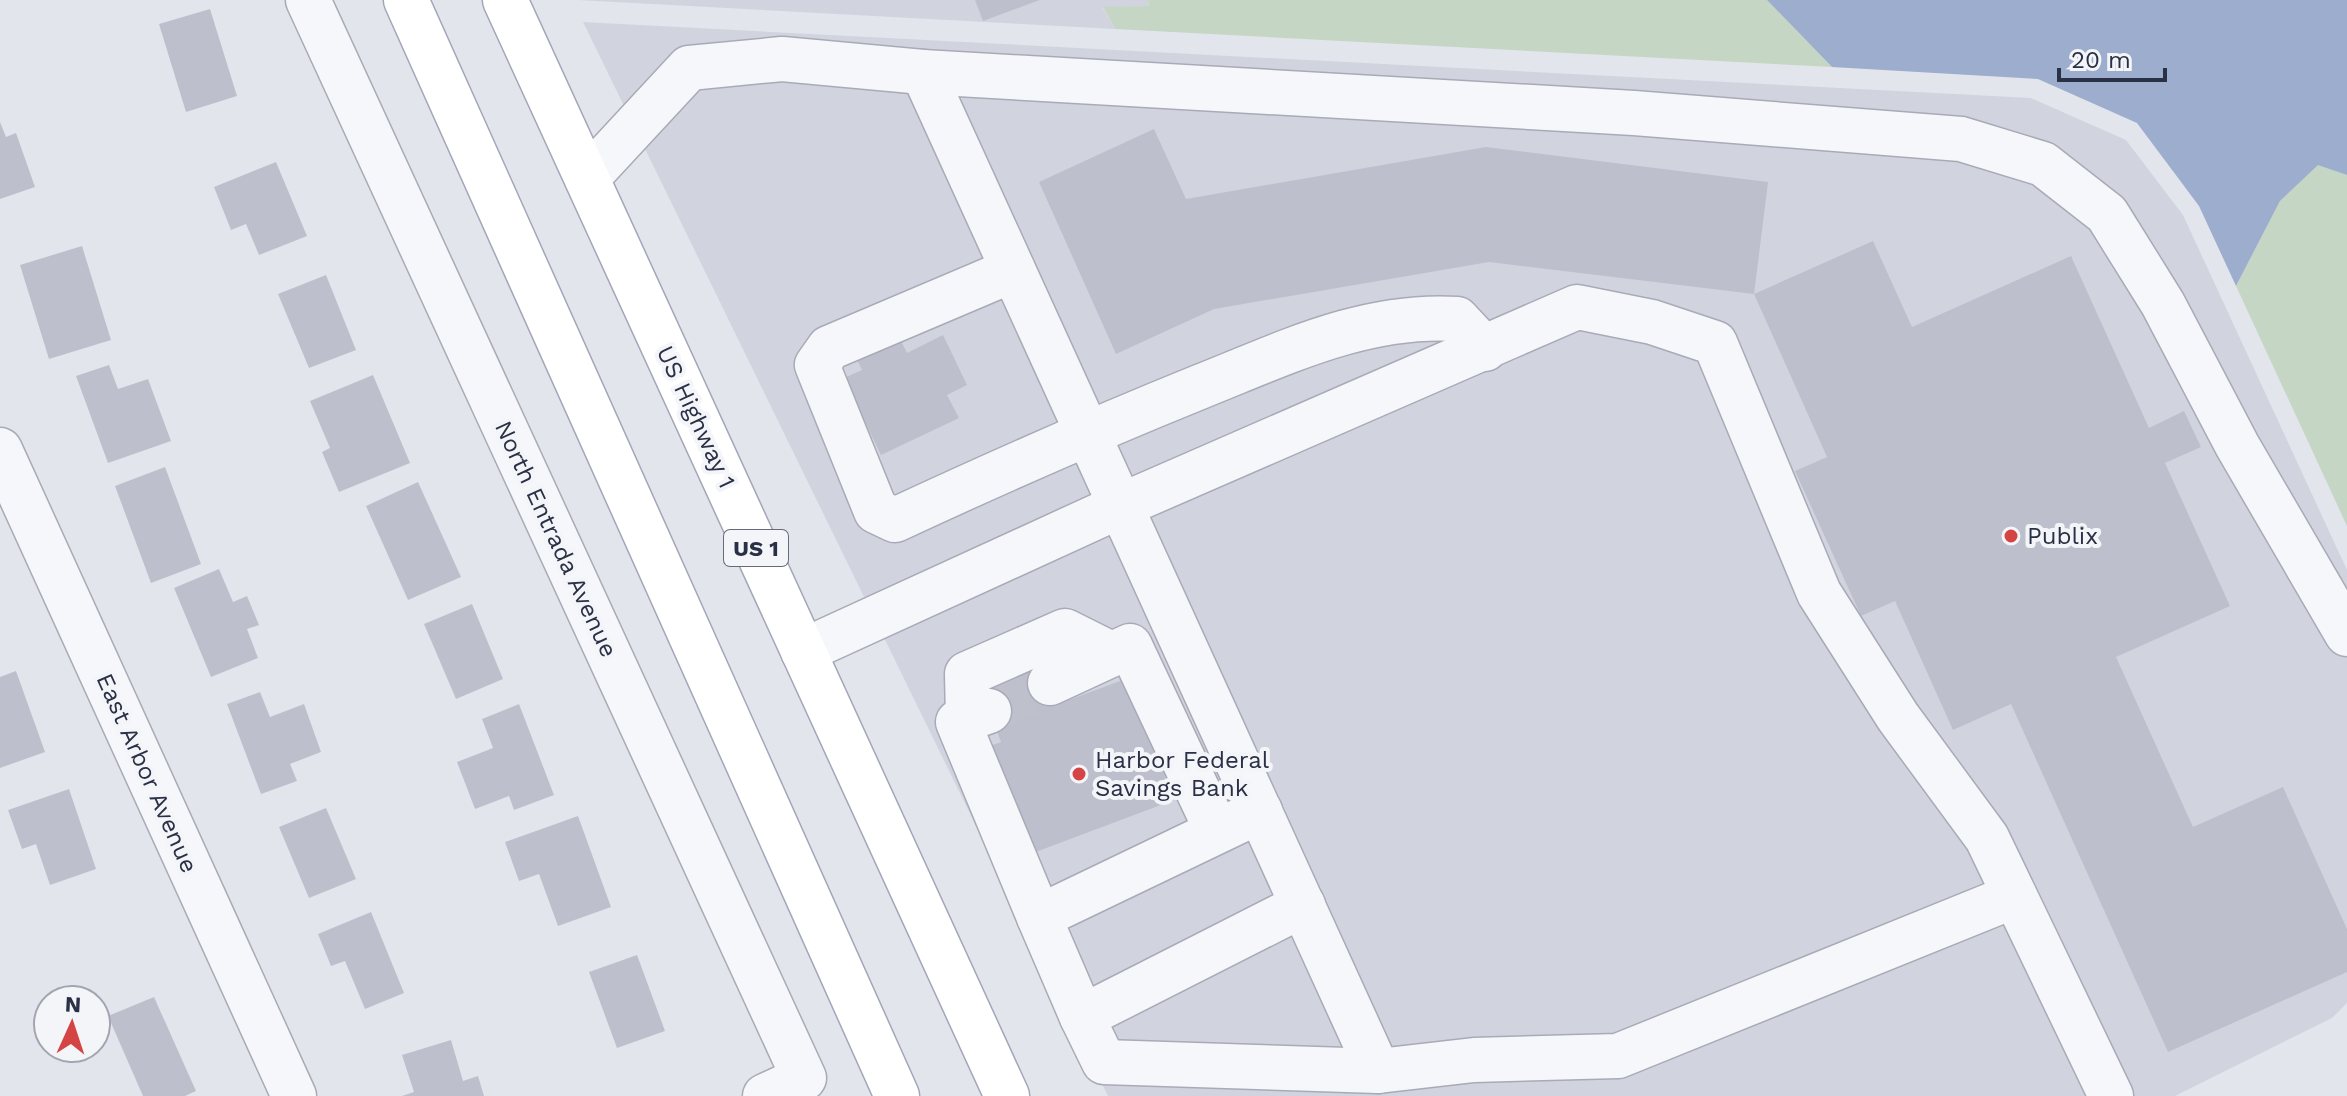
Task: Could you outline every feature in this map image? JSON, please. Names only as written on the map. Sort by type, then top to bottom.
[{"type":"main road","points":[[406,0],[897,1096]]},
{"type":"main road","name":"US Highway 1","points":[[505,0],[1007,1096]]},
{"type":"street","name":"North Entrada Avenue","points":[[308,0],[804,1078],[765,1096]]},
{"type":"street","points":[[587,178],[689,68],[782,59],[923,72],[1634,113],[1961,139],[2043,164],[2107,214],[2163,304],[2237,445],[2347,634]]},
{"type":"street","points":[[923,72],[1378,1071]]},
{"type":"street","points":[[1013,270],[829,348],[817,365],[876,511],[895,520],[1087,432],[1337,332],[1418,316],[1457,319],[1485,349]]},
{"type":"street","points":[[803,651],[1120,506],[1577,307],[1652,322],[1715,343],[1819,593],[1898,717],[1987,838],[2111,1096]]},
{"type":"street","name":"East Arbor Avenue","points":[[0,450],[294,1096]]},
{"type":"street","points":[[1111,654],[1065,631],[967,674],[978,714],[958,722],[1039,917],[1104,1062],[1378,1071],[1482,1078],[1618,1056],[2014,896]]},
{"type":"street","points":[[1050,683],[1130,646],[1216,829]]},
{"type":"street","points":[[1039,917],[1216,829],[1260,811]]},
{"type":"street","points":[[1082,1017],[1303,905]]},
{"type":"shaded area","points":[[578,0],[1148,0],[1151,6],[1103,8],[1115,29]]},
{"type":"shaded area","points":[[583,22],[2031,98],[2126,140],[2183,215],[2347,570],[2347,1003],[2332,1018],[2175,1096],[1108,1096]]},
{"type":"green space","points":[[1148,0],[1767,0],[1832,67],[1115,29],[1103,7],[1150,6]]},
{"type":"green space","points":[[2318,164],[2347,175],[2347,526],[2236,286],[2280,201]]},
{"type":"water","points":[[1767,0],[2347,0],[2347,175],[2318,165],[2280,201],[2236,286],[2199,206],[2137,123],[2038,79],[1832,67]]},
{"type":"building","points":[[975,0],[1040,0],[983,21]]},
{"type":"building","points":[[210,9],[237,96],[186,112],[159,24]]},
{"type":"building","points":[[0,122],[6,137],[16,133],[35,187],[0,199]]},
{"type":"building","points":[[1154,129],[1186,199],[1486,147],[1768,182],[1754,294],[1489,262],[1214,309],[1116,354],[1039,182]]},
{"type":"building","points":[[276,162],[307,236],[259,255],[246,224],[231,230],[214,187]]},
{"type":"building","name":"Publix","points":[[1873,241],[1912,327],[2071,256],[2149,428],[2184,411],[2201,447],[2165,463],[2230,606],[2116,657],[2193,827],[2283,787],[2347,929],[2347,972],[2168,1052],[2011,704],[1953,730],[1895,601],[1861,616],[1795,471],[1827,457],[1754,294]]},
{"type":"building","points":[[82,246],[111,340],[49,359],[20,265]]},
{"type":"building","points":[[326,275],[356,350],[309,368],[278,294]]},
{"type":"building","points":[[896,331],[907,353],[943,335],[967,385],[947,395],[959,418],[881,455],[844,378],[862,370],[853,352]]},
{"type":"building","points":[[109,365],[118,389],[148,379],[171,441],[108,463],[76,376]]},
{"type":"building","points":[[373,375],[410,463],[339,492],[322,452],[330,448],[310,401]]},
{"type":"building","points":[[165,467],[201,564],[151,583],[115,486]]},
{"type":"building","points":[[418,482],[461,577],[408,600],[366,506]]},
{"type":"building","points":[[219,569],[233,602],[247,596],[259,625],[247,629],[258,658],[211,677],[174,588]]},
{"type":"building","points":[[472,604],[503,679],[456,699],[424,624]]},
{"type":"building","name":"Harbor Federal Savings Bank","points":[[1040,656],[1058,704],[1128,678],[1174,800],[1025,856],[984,748],[1001,742],[978,680]]},
{"type":"building","points":[[16,671],[45,752],[0,768],[0,677]]},
{"type":"building","points":[[260,692],[270,717],[304,704],[321,752],[290,764],[297,781],[261,794],[227,704]]},
{"type":"building","points":[[519,704],[554,795],[514,810],[509,796],[475,809],[457,762],[493,748],[482,719]]},
{"type":"building","points":[[69,789],[96,869],[50,885],[36,844],[22,849],[8,810]]},
{"type":"building","points":[[326,808],[356,879],[309,898],[279,827]]},
{"type":"building","points":[[578,816],[611,907],[558,926],[539,874],[519,881],[505,842]]},
{"type":"building","points":[[371,912],[404,993],[365,1009],[345,961],[331,966],[318,934]]},
{"type":"building","points":[[637,955],[665,1031],[617,1048],[589,972]]},
{"type":"building","points":[[154,997],[196,1091],[185,1096],[143,1096],[112,1025],[112,1014]]},
{"type":"building","points":[[451,1040],[463,1081],[478,1076],[484,1096],[402,1096],[414,1092],[402,1055]]},
{"type":"tunnel","points":[[989,711],[1050,683]]},
{"type":"place","name":"Publix","points":[[2011,536]]},
{"type":"place","name":"Harbor Federal Savings Bank","points":[[1079,774]]}]
